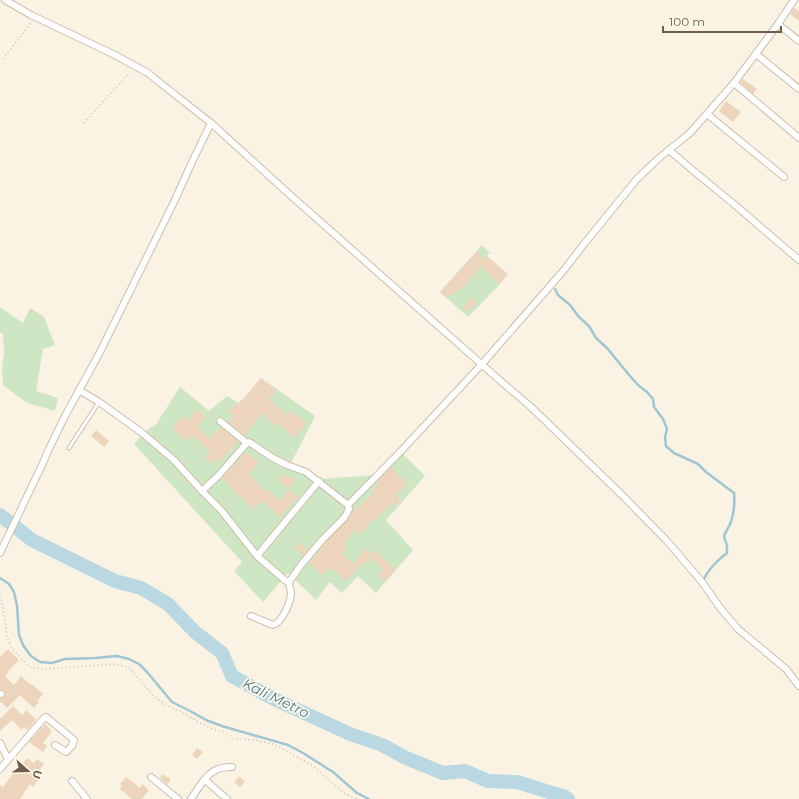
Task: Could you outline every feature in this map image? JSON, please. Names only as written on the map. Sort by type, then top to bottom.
[{"type":"street","points":[[5,0],[31,15],[101,48],[148,73],[211,123],[288,194],[530,406],[621,494],[667,542],[702,582],[721,609],[738,629],[786,669],[799,686]]},
{"type":"street","points":[[251,616],[273,625],[278,622],[286,610],[290,600],[291,592],[289,582],[322,540],[344,518],[349,509],[348,505],[402,450],[482,364],[564,270],[637,179],[690,133],[707,114],[734,83],[794,0]]},
{"type":"street","points":[[778,24],[799,41]]},
{"type":"street","points":[[756,54],[799,89]]},
{"type":"street","points":[[734,83],[799,138]]},
{"type":"street","points":[[707,114],[784,177]]},
{"type":"street","points":[[0,553],[48,451],[102,348],[211,123]]},
{"type":"street","points":[[669,150],[696,174],[735,204],[799,260]]},
{"type":"street","points":[[79,390],[99,402],[160,447],[221,510],[258,556],[289,582]]},
{"type":"street","points":[[220,421],[247,443],[252,443],[273,458],[306,472],[348,505]]},
{"type":"street","points":[[202,491],[218,476],[247,443]]},
{"type":"street","points":[[258,556],[319,482]]},
{"type":"street","points":[[0,769],[46,717],[74,740],[72,746],[66,752],[55,745]]},
{"type":"street","points":[[0,743],[8,759]]},
{"type":"street","points":[[192,799],[205,780],[215,770],[232,767]]},
{"type":"street","points":[[151,777],[178,799]]},
{"type":"street","points":[[205,780],[228,799]]},
{"type":"street","points":[[72,781],[87,799]]},
{"type":"lane","points":[[69,448],[99,402]]},
{"type":"path","points":[[3,59],[30,25]]},
{"type":"path","points":[[84,123],[131,71]]},
{"type":"path","points":[[0,596],[7,637],[11,647],[28,666],[42,669],[116,664],[130,668],[154,697],[167,706],[235,739],[255,740],[273,744],[313,766],[344,793],[356,799]]},
{"type":"green space","points":[[482,245],[490,253],[487,256],[500,284],[468,317],[440,292]]},
{"type":"green space","points":[[0,307],[23,323],[30,308],[44,317],[55,345],[43,349],[36,391],[58,398],[55,411],[27,403],[3,385],[2,368],[4,352],[3,334],[0,332]]},
{"type":"green space","points":[[261,378],[315,416],[290,465],[320,479],[375,475],[398,449],[425,476],[386,520],[413,550],[376,593],[358,576],[342,593],[330,582],[316,600],[288,573],[263,602],[234,571],[242,562],[134,444],[155,424],[151,432],[180,387],[209,411],[227,396],[238,403]]},
{"type":"building","points":[[794,8],[799,11],[799,21],[790,14]]},
{"type":"building","points":[[743,79],[757,89],[753,94],[740,82]]},
{"type":"building","points":[[726,101],[741,112],[733,122],[719,111]]},
{"type":"building","points":[[476,252],[484,259],[487,256],[508,274],[500,284],[481,267],[456,294],[453,292],[447,298],[440,292]]},
{"type":"building","points":[[471,298],[476,303],[468,312],[462,307]]},
{"type":"building","points":[[261,378],[276,391],[269,399],[287,415],[290,411],[307,423],[295,438],[277,423],[275,425],[262,413],[244,435],[228,422],[234,416],[228,411],[236,403],[238,405]]},
{"type":"building","points":[[198,409],[206,417],[197,427],[210,439],[220,428],[238,441],[220,461],[218,458],[212,464],[205,457],[210,451],[208,449],[192,435],[186,441],[172,427],[183,416],[188,420]]},
{"type":"building","points":[[96,430],[109,441],[104,447],[91,436]]},
{"type":"building","points":[[246,452],[259,463],[249,474],[264,491],[267,489],[279,501],[290,489],[298,497],[279,517],[262,501],[253,509],[242,497],[240,498],[222,478]]},
{"type":"building","points":[[391,467],[407,484],[396,495],[401,500],[396,505],[393,502],[375,520],[373,519],[361,534],[356,529],[343,544],[347,548],[342,554],[353,564],[365,549],[371,554],[374,550],[396,570],[384,582],[378,576],[384,569],[371,558],[366,564],[364,562],[346,581],[333,569],[331,571],[328,569],[322,575],[309,563],[325,543],[347,521],[353,512],[374,492],[372,490]]},
{"type":"building","points":[[283,474],[289,479],[291,476],[296,480],[288,488],[278,480]]},
{"type":"building","points":[[299,542],[308,550],[303,556],[294,548]]},
{"type":"building","points":[[8,649],[19,660],[5,676],[14,685],[21,676],[43,694],[37,701],[39,702],[34,708],[20,695],[7,708],[0,701],[0,698],[4,698],[5,694],[4,690],[0,690],[0,657]]},
{"type":"building","points":[[13,706],[22,715],[27,710],[36,720],[27,730],[24,727],[21,730],[12,720],[0,731],[0,719]]},
{"type":"building","points":[[45,724],[52,731],[43,743],[47,746],[43,752],[29,742]]},
{"type":"building","points":[[197,748],[203,752],[197,759],[192,755]]},
{"type":"building","points":[[27,758],[34,763],[37,759],[44,764],[35,776],[39,779],[33,787],[30,784],[20,799],[0,799],[0,785],[3,787],[19,765],[21,766]]},
{"type":"building","points":[[162,774],[171,779],[168,785],[160,778]]},
{"type":"building","points":[[239,776],[245,782],[240,787],[234,782]]},
{"type":"building","points":[[126,777],[140,788],[142,784],[149,790],[142,799],[132,799],[120,789],[122,786],[120,784]]},
{"type":"waterway","points":[[555,289],[558,295],[570,305],[579,317],[589,326],[596,338],[607,348],[638,385],[653,399],[654,407],[663,419],[667,429],[665,437],[666,446],[674,453],[698,464],[706,472],[734,493],[732,518],[724,536],[727,546],[727,553],[719,559],[702,582]]},
{"type":"waterway","name":"Kali Metro","points":[[0,515],[32,540],[115,581],[141,588],[168,604],[195,632],[222,653],[232,676],[274,699],[350,734],[382,745],[406,758],[443,773],[465,771],[488,781],[517,782],[568,799]]},
{"type":"waterway","points":[[0,578],[9,584],[14,592],[17,606],[19,635],[23,645],[31,656],[40,662],[52,663],[65,659],[117,656],[129,659],[139,664],[172,702],[206,720],[222,726],[288,745],[333,772],[357,793],[369,799]]}]
